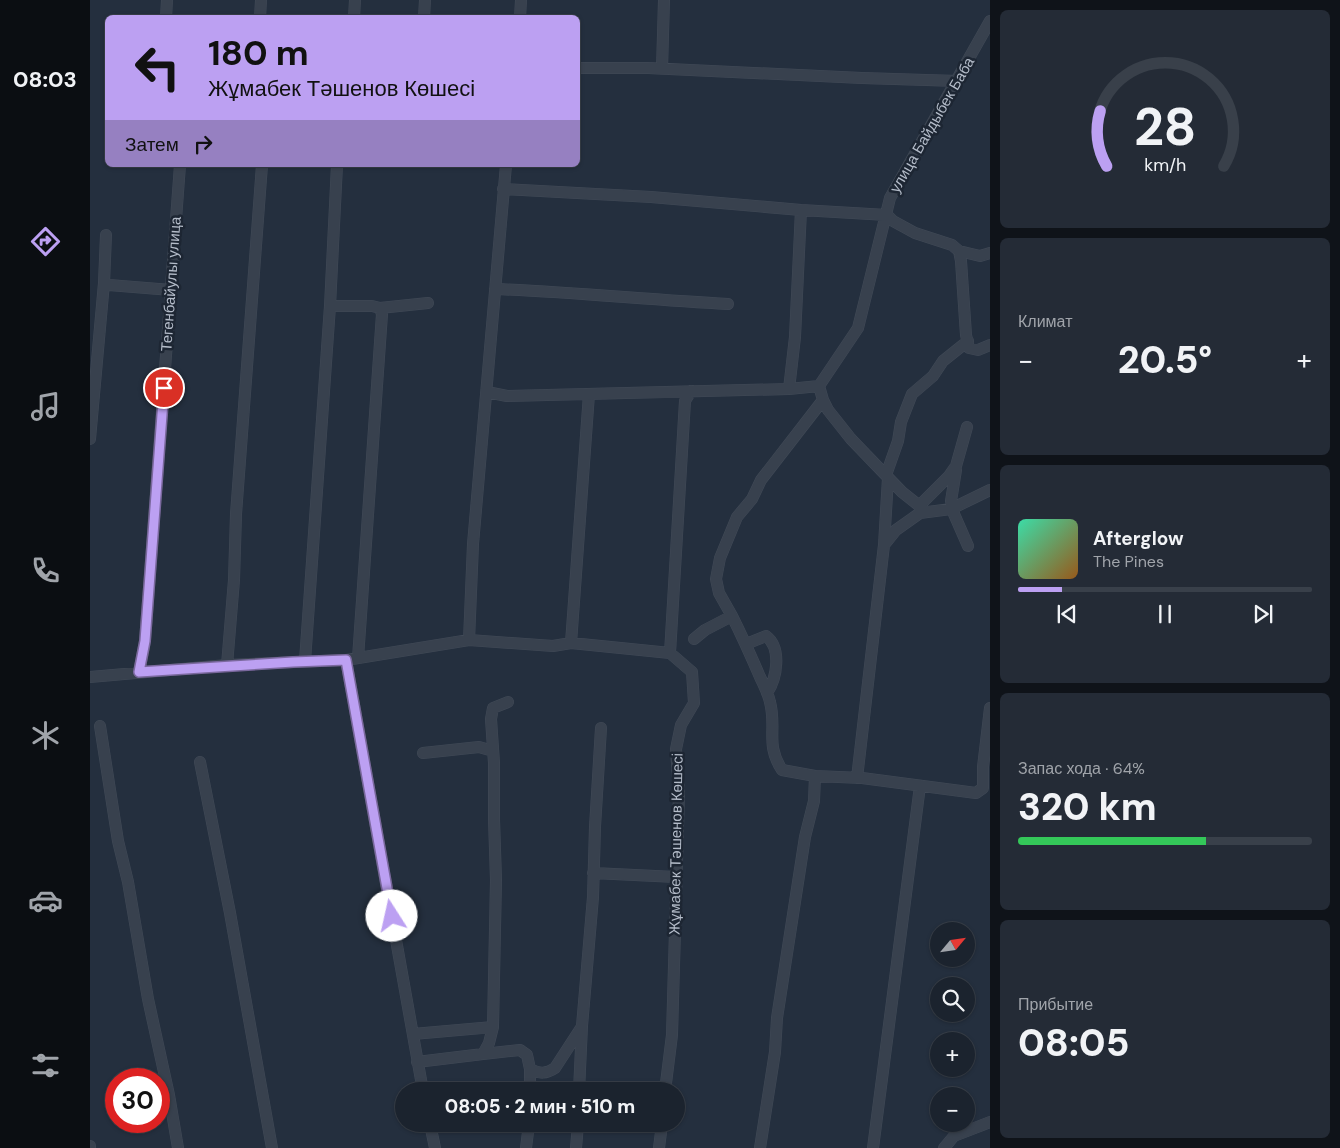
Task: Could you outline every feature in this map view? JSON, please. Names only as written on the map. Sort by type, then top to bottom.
[{"type":"street","points":[[166,15],[167,0]]},
{"type":"street","points":[[260,15],[261,0]]},
{"type":"street","points":[[354,15],[355,0]]},
{"type":"street","points":[[424,15],[425,0]]},
{"type":"street","points":[[520,15],[521,0]]},
{"type":"street","points":[[662,69],[664,0]]},
{"type":"street","name":"улица Байдыбек Баба","points":[[819,386],[858,328],[890,198],[950,90],[958,81],[989,23]]},
{"type":"street","points":[[580,68],[662,69],[958,81]]},
{"type":"street","name":"Тегенбайулы улица","points":[[139,672],[145,641],[180,167]]},
{"type":"street","points":[[227,666],[234,580],[236,514],[262,167]]},
{"type":"street","points":[[305,661],[338,167]]},
{"type":"street","points":[[469,640],[473,544],[506,167]]},
{"type":"street","points":[[503,188],[887,215],[893,221],[915,233],[952,245],[959,251],[980,256],[990,253]]},
{"type":"street","points":[[789,389],[794,337],[801,210]]},
{"type":"street","points":[[90,439],[92,385],[104,283],[106,235]]},
{"type":"street","points":[[959,251],[962,261],[969,348],[978,350],[990,345]]},
{"type":"street","points":[[104,283],[171,290]]},
{"type":"street","points":[[495,289],[728,304]]},
{"type":"street","points":[[330,306],[372,306],[380,308],[428,303]]},
{"type":"street","points":[[358,658],[382,314],[380,308]]},
{"type":"street","points":[[857,778],[884,545],[887,477],[898,441],[900,422],[912,394],[933,376],[943,361],[968,341]]},
{"type":"street","points":[[487,392],[507,396],[789,389],[819,386],[828,410],[850,439],[902,492],[923,509],[953,508],[990,490]]},
{"type":"street","points":[[90,677],[227,666],[346,660],[469,640],[553,646],[571,643],[670,654],[685,401],[691,391]]},
{"type":"street","points":[[571,643],[589,394]]},
{"type":"street","points":[[823,400],[761,480],[752,499],[737,516],[720,558],[716,579],[719,593],[746,644],[770,701],[773,721],[771,746],[774,758],[782,770],[815,776],[857,778],[976,793],[983,788],[983,767],[990,708]]},
{"type":"street","points":[[967,427],[956,466],[951,501],[954,514],[968,546]]},
{"type":"street","points":[[884,545],[896,530],[920,513],[956,466]]},
{"type":"street","points":[[694,640],[705,630],[732,616]]},
{"type":"street","points":[[746,644],[766,636],[771,640],[774,647],[775,675],[767,693]]},
{"type":"street","name":"Жұмабек Тәшенов Көшесі","points":[[666,1082],[672,1035],[679,794],[676,750],[681,725],[694,703],[692,672],[670,654]]},
{"type":"street","points":[[346,660],[421,1082]]},
{"type":"street","points":[[483,1054],[489,1043],[493,1027],[496,880],[494,752],[491,719],[493,708],[508,702]]},
{"type":"street","points":[[100,726],[118,841],[128,882],[148,999],[169,1095],[178,1148]]},
{"type":"street","points":[[579,1082],[602,728]]},
{"type":"street","points":[[423,753],[479,747],[494,752]]},
{"type":"street","points":[[200,762],[230,913],[272,1148]]},
{"type":"street","points":[[760,1148],[804,836],[814,801],[815,776]]},
{"type":"street","points":[[873,1148],[920,786]]},
{"type":"street","points":[[593,873],[676,877]]},
{"type":"street","points":[[530,1068],[541,1073],[549,1072],[555,1068],[582,1026]]},
{"type":"street","points":[[413,1034],[493,1027]]},
{"type":"street","points":[[417,1062],[520,1050],[527,1055],[530,1068],[530,1082]]},
{"type":"street","points":[[944,1148],[954,1136],[990,1122]]},
{"type":"street","points":[[432,1132],[435,1148]]},
{"type":"street","points":[[526,1148],[528,1132]]},
{"type":"street","points":[[576,1148],[577,1132]]},
{"type":"street","points":[[659,1148],[661,1132]]},
{"type":"route","points":[[164,388],[145,641],[139,672],[346,660],[392,916]]}]
